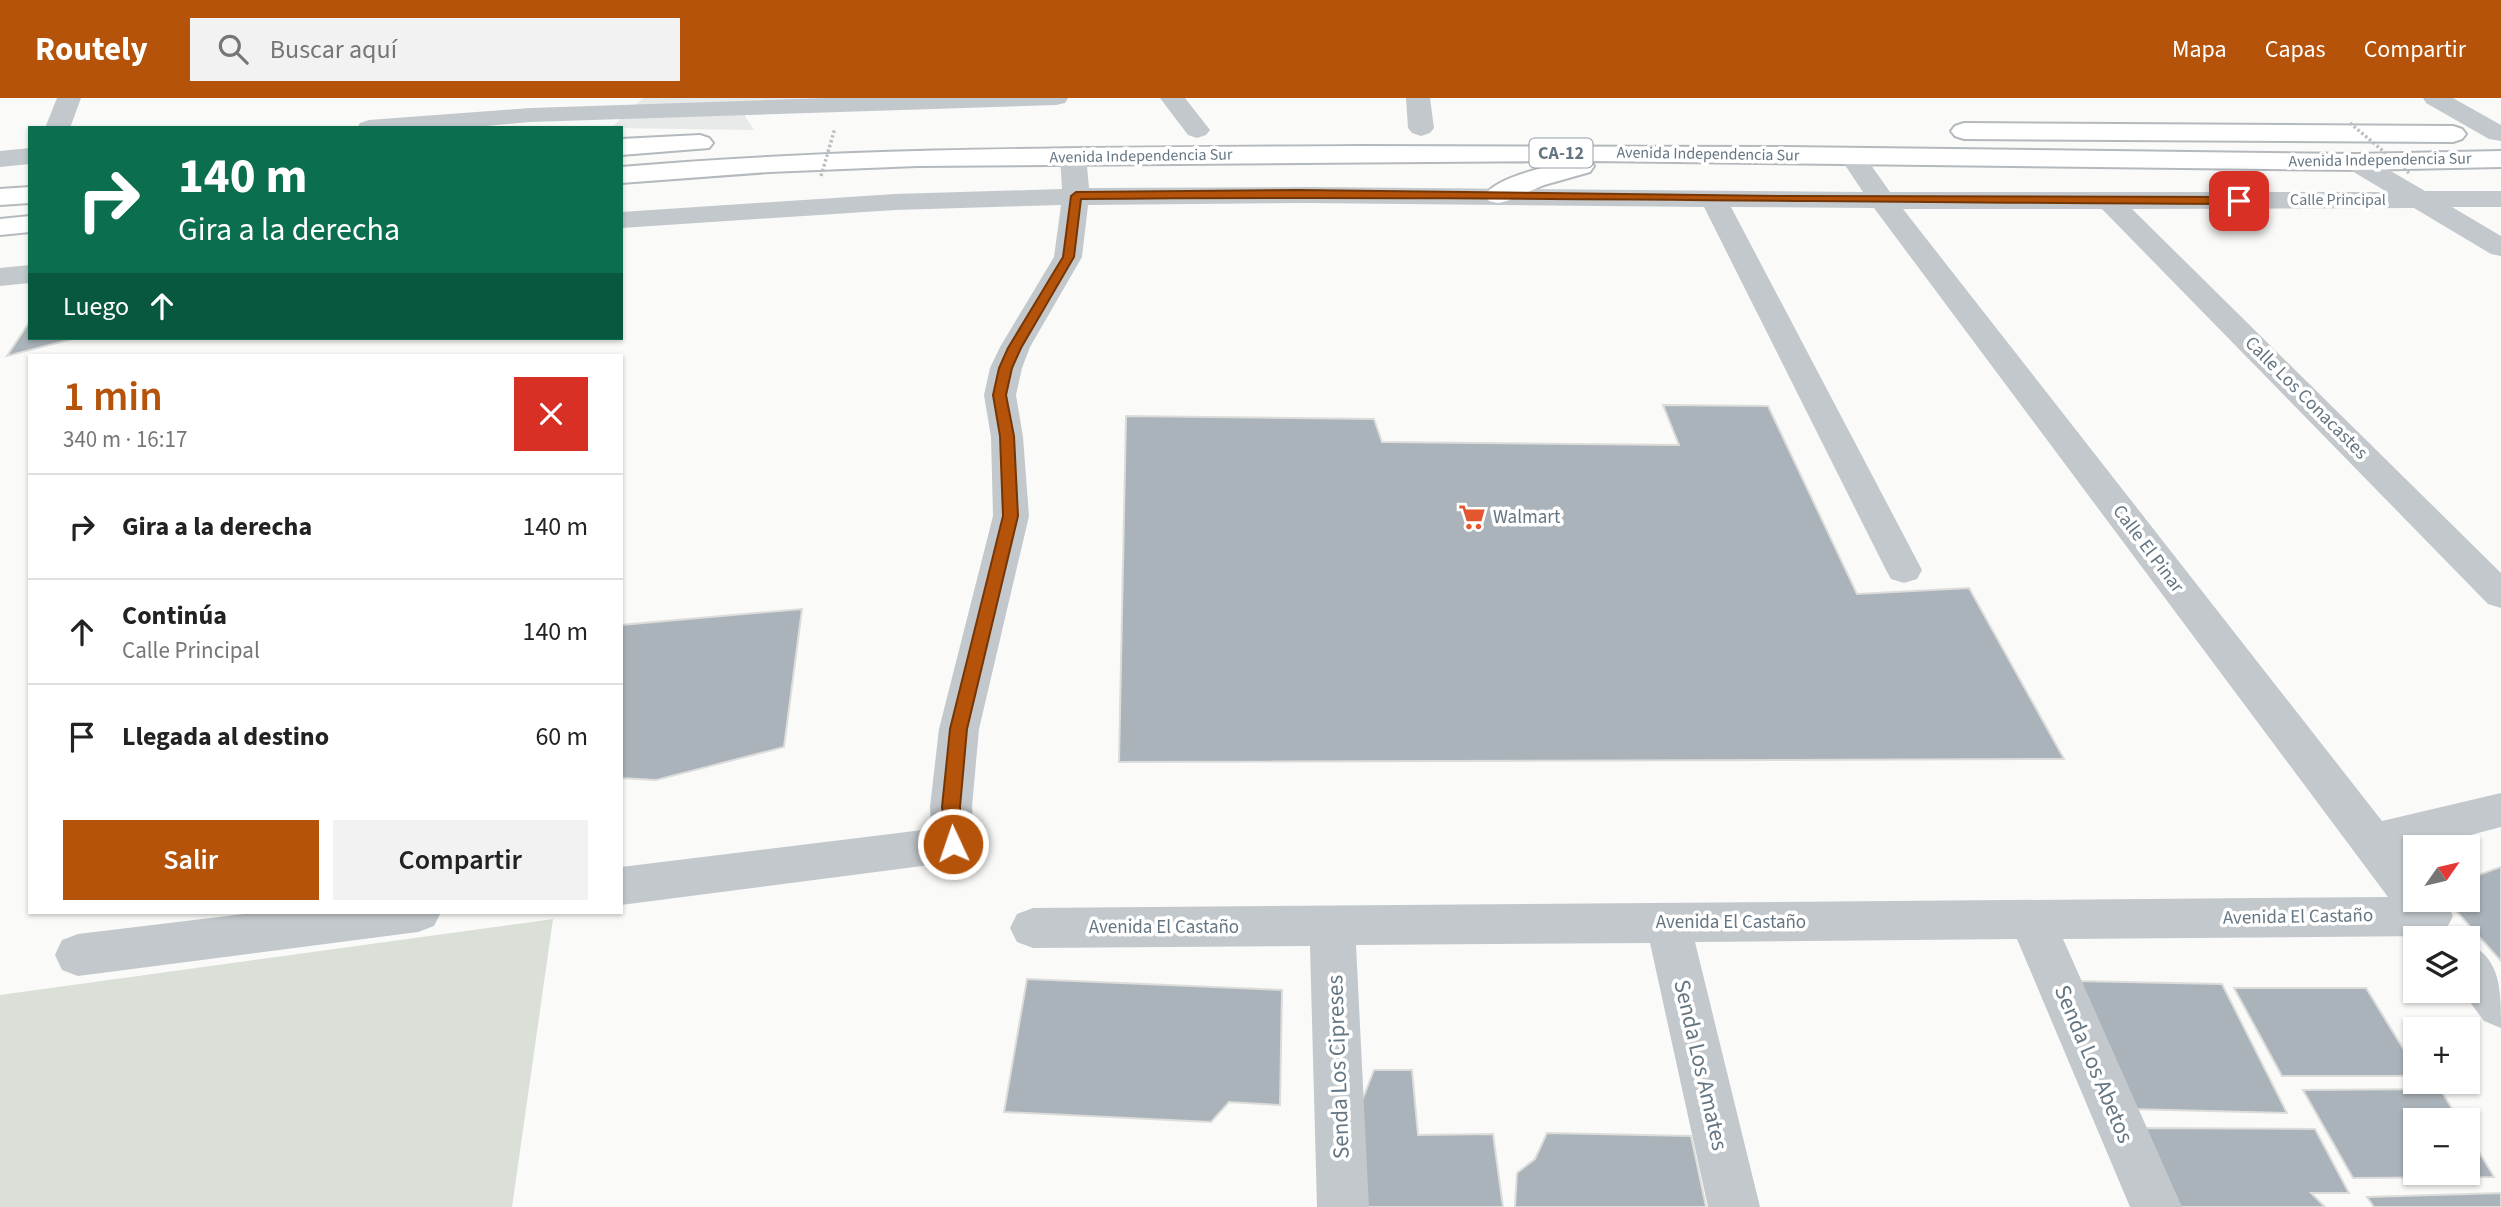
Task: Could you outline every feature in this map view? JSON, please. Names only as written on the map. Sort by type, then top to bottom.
[{"type":"highway","points":[[1396,128],[1449,128]]},
{"type":"highway","name":"Avenida Independencia Sur","points":[[1170,130],[1225,129]]},
{"type":"highway","name":"Avenida Independencia Sur","points":[[1938,131],[2500,143]]},
{"type":"highway","name":"Avenida Independencia Sur","points":[[623,147],[1103,132]]},
{"type":"highway","name":"Avenida Independencia Sur","points":[[623,175],[706,167],[1073,156],[1641,153],[2356,162],[2500,143]]},
{"type":"highway","points":[[1498,195],[1567,169],[1641,153]]},
{"type":"highway","points":[[0,227],[28,224]]},
{"type":"street","points":[[58,126],[69,98]]},
{"type":"street","points":[[394,126],[699,103],[1056,98]]},
{"type":"street","points":[[1172,98],[1197,130]]},
{"type":"street","points":[[1418,98],[1421,128]]},
{"type":"street","points":[[2435,98],[2500,143]]},
{"type":"street","points":[[662,145],[699,103]]},
{"type":"street","points":[[0,159],[28,156]]},
{"type":"street","points":[[623,886],[953,844],[951,807],[958,729],[1011,516],[1007,436],[1000,395],[1006,368],[1015,348],[1068,257],[1076,196],[1073,156]]},
{"type":"street","name":"Calle El Pinar","points":[[1853,156],[1882,200],[2427,913]]},
{"type":"street","points":[[2356,162],[2501,248]]},
{"type":"street","name":"Calle Principal","points":[[623,219],[714,211],[1076,196],[1498,195],[2110,201],[2501,199]]},
{"type":"street","points":[[1713,199],[1904,570]]},
{"type":"street","name":"Calle Los Conacastes","points":[[2110,201],[2501,595]]},
{"type":"street","points":[[0,277],[28,274]]},
{"type":"street","points":[[2371,842],[2501,810]]},
{"type":"street","name":"Avenida El Castaño","points":[[1033,928],[2032,920],[2427,913]]},
{"type":"street","points":[[78,955],[402,914]]},
{"type":"street","name":"Senda Los Abetos","points":[[2032,920],[2155,1207]]},
{"type":"street","name":"Senda Los Amates","points":[[1668,923],[1734,1207]]},
{"type":"street","name":"Senda Los Cipreses","points":[[1332,926],[1343,1207]]},
{"type":"street","points":[[2480,979],[2501,1006]]},
{"type":"path","points":[[2350,123],[2409,173]]},
{"type":"path","points":[[821,176],[835,128]]},
{"type":"shaded area","points":[[643,98],[957,98],[751,110],[745,116],[754,130],[613,126]]},
{"type":"shaded area","points":[[553,919],[512,1207],[0,1207],[0,995]]},
{"type":"building","points":[[28,324],[28,340],[68,340],[7,356]]},
{"type":"building","name":"Walmart","points":[[1663,405],[1768,406],[1857,594],[1969,588],[2064,759],[1119,762],[1126,416],[1374,419],[1382,442],[1679,445]]},
{"type":"building","points":[[802,609],[784,747],[656,780],[623,778],[623,625]]},
{"type":"building","points":[[2501,867],[2501,961],[2480,938],[2480,926],[2470,926],[2457,912],[2480,912],[2480,874]]},
{"type":"building","points":[[1027,979],[1282,990],[1280,1105],[1229,1102],[1211,1122],[1004,1112]]},
{"type":"building","points":[[2076,981],[2222,984],[2287,1113],[2131,1109]]},
{"type":"building","points":[[2234,988],[2366,988],[2403,1048],[2403,1076],[2282,1076]]},
{"type":"building","points":[[1374,1070],[1412,1070],[1418,1135],[1493,1134],[1503,1207],[1359,1207],[1353,1124]]},
{"type":"building","points":[[2403,1089],[2403,1094],[2443,1094],[2452,1108],[2403,1108],[2403,1178],[2353,1178],[2303,1090]]},
{"type":"building","points":[[2133,1128],[2315,1129],[2349,1193],[2311,1193],[2325,1207],[2167,1207]]},
{"type":"building","points":[[1547,1133],[1691,1136],[1706,1207],[1515,1207],[1517,1173],[1535,1159]]},
{"type":"building","points":[[2480,1154],[2494,1177],[2480,1177]]},
{"type":"building","points":[[2501,1193],[2501,1207],[2374,1207],[2367,1197]]},
{"type":"place","name":"Walmart","points":[[1472,517]]},
{"type":"route","points":[[953,844],[951,807],[958,729],[1011,516],[1007,436],[1000,395],[1006,368],[1015,348],[1068,257],[1076,196],[1298,193],[2239,201]]}]
